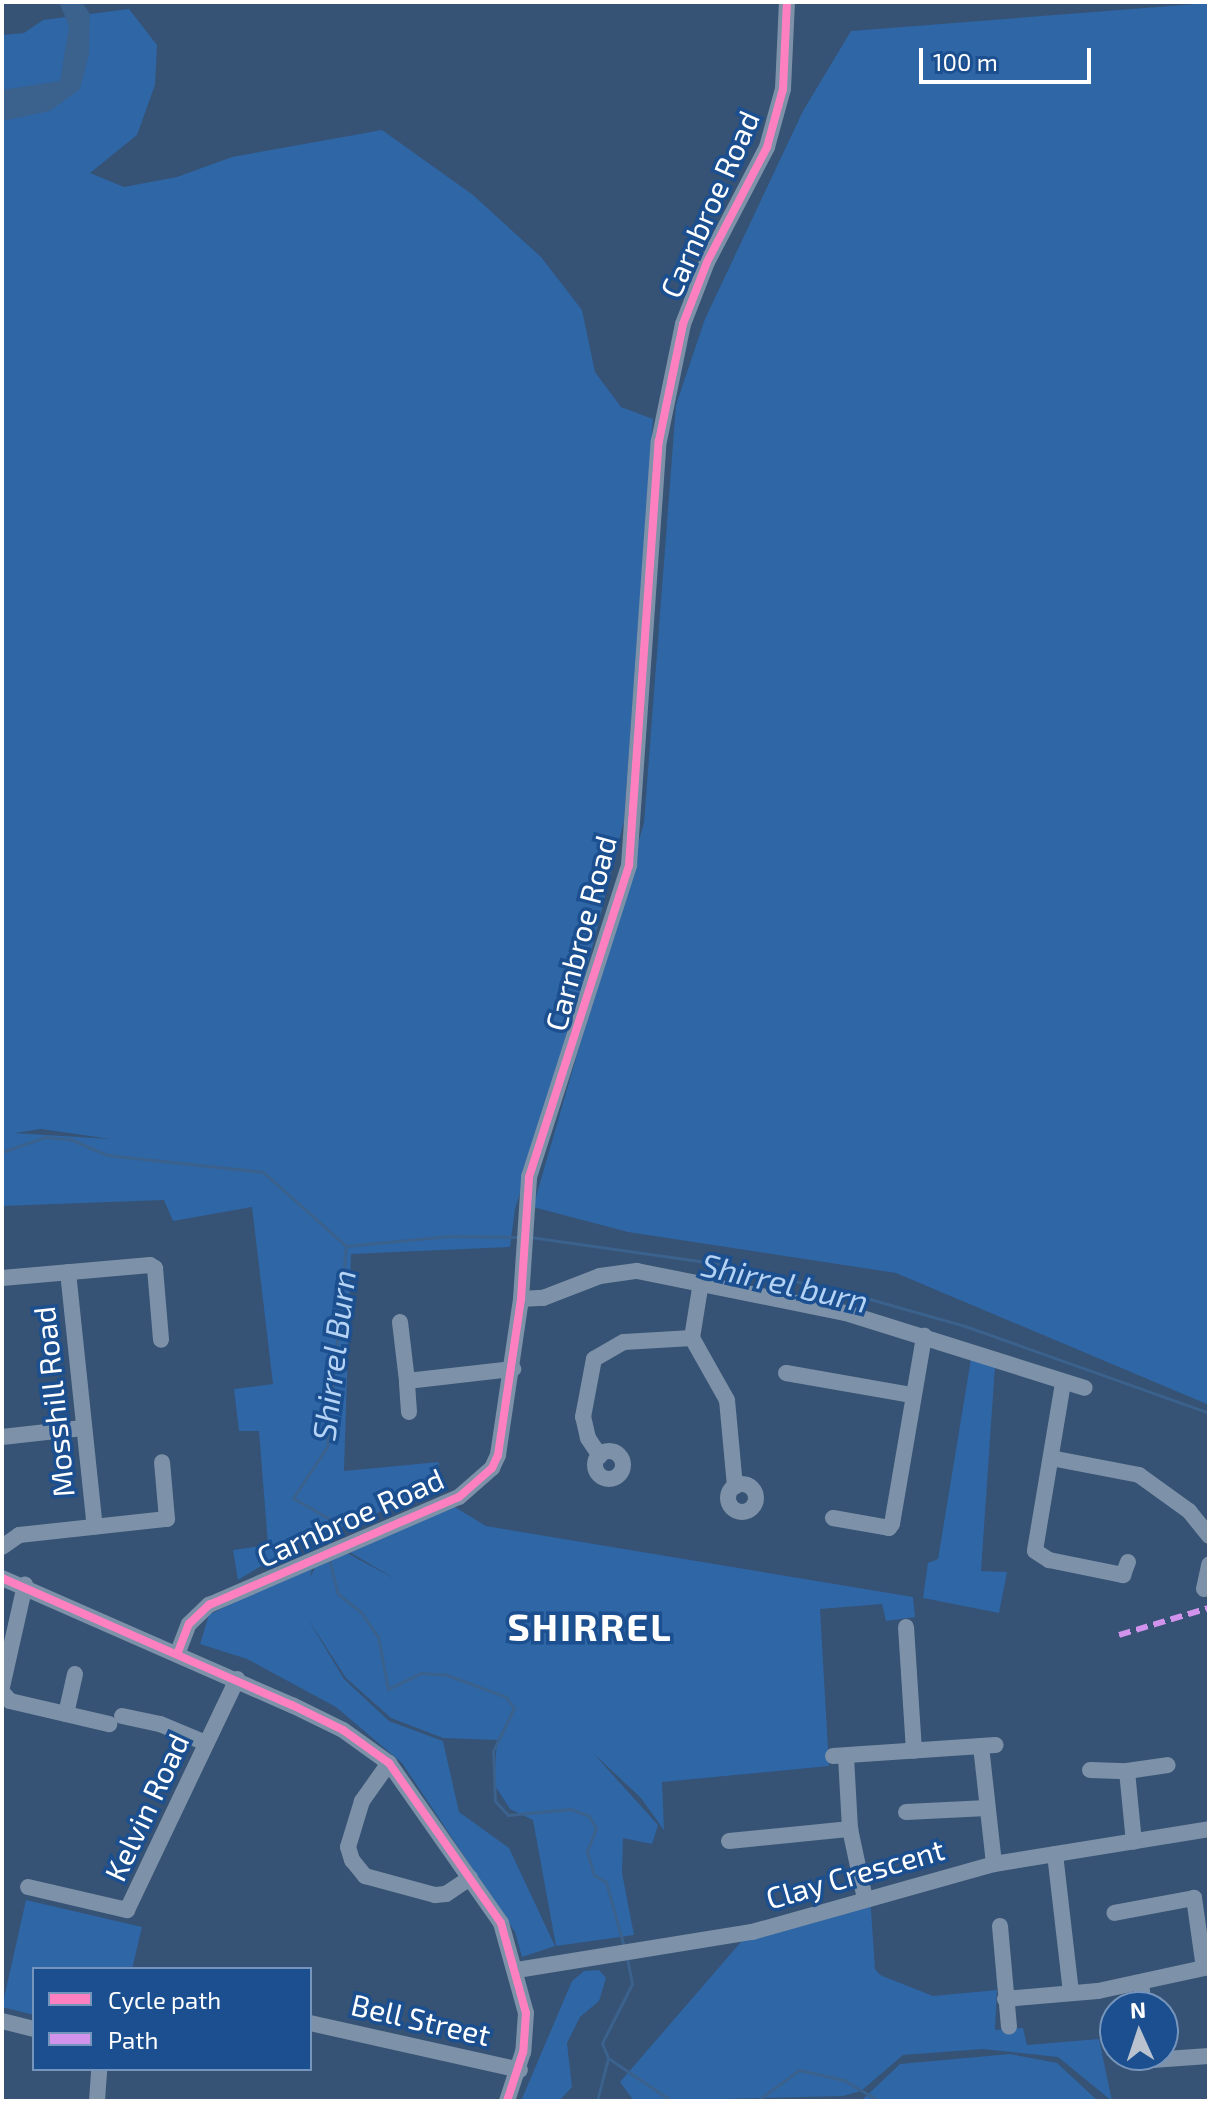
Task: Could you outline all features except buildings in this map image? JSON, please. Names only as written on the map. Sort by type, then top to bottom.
[{"type":"street","name":"Carnbroe Road","points":[[178,1652],[189,1624],[209,1605],[318,1556],[437,1508],[483,1477],[502,1441],[521,1299],[522,1227],[529,1177],[629,865],[659,441],[683,324],[707,262],[767,147],[783,89],[787,8]]},
{"type":"street","points":[[2,1278],[155,1268],[161,1340]]},
{"type":"street","points":[[521,1299],[543,1298],[625,1271],[701,1282],[776,1295],[924,1336],[1085,1388]]},
{"type":"street","name":"Mosshill Road","points":[[68,1272],[82,1428],[95,1527]]},
{"type":"street","points":[[701,1282],[692,1338],[727,1400],[735,1487]]},
{"type":"street","points":[[400,1322],[409,1412]]},
{"type":"street","points":[[833,1518],[889,1528],[914,1412],[912,1395],[924,1336]]},
{"type":"street","points":[[600,1456],[583,1417],[594,1359],[624,1342],[692,1338]]},
{"type":"street","points":[[407,1381],[513,1369]]},
{"type":"street","points":[[786,1373],[912,1395]]},
{"type":"street","points":[[1063,1383],[1037,1557],[1123,1575],[1128,1562]]},
{"type":"street","points":[[2,1437],[82,1428]]},
{"type":"street","points":[[1051,1458],[1139,1475],[1189,1511],[1209,1536]]},
{"type":"street","points":[[2,1547],[19,1535],[167,1519],[162,1462]]},
{"type":"street","points":[[1204,1589],[1209,1565]]},
{"type":"street","points":[[2,1578],[25,1585],[237,1679],[343,1730],[389,1763],[501,1923],[517,1970],[526,2013],[520,2070],[507,2101]]},
{"type":"street","points":[[25,1585],[2,1689],[10,1701],[66,1714],[160,1724],[206,1743]]},
{"type":"street","points":[[906,1627],[914,1751]]},
{"type":"street","points":[[66,1714],[75,1674]]},
{"type":"street","name":"Kelvin Road","points":[[28,1887],[127,1910],[237,1679]]},
{"type":"street","points":[[865,1899],[839,1756],[989,1746],[987,1808],[994,1864]]},
{"type":"street","points":[[389,1763],[362,1801],[348,1847],[352,1860],[365,1876],[435,1895],[446,1894],[470,1878]]},
{"type":"street","points":[[1090,1770],[1127,1771],[1168,1765]]},
{"type":"street","points":[[1127,1771],[1134,1842]]},
{"type":"street","points":[[906,1812],[987,1808]]},
{"type":"street","points":[[729,1841],[850,1829]]},
{"type":"street","name":"Clay Crescent","points":[[517,1970],[752,1932],[994,1864],[1209,1829]]},
{"type":"street","points":[[1055,1854],[1071,1993]]},
{"type":"street","points":[[1005,1999],[1141,1983],[1206,1968],[1194,1898],[1114,1913]]},
{"type":"street","points":[[1000,1926],[1009,2027]]},
{"type":"street","points":[[1141,1983],[1142,1991]]},
{"type":"street","points":[[2,2021],[32,2028]]},
{"type":"street","name":"Bell Street","points":[[312,2023],[520,2070]]},
{"type":"street","points":[[1179,2058],[1209,2056]]},
{"type":"street","points":[[97,2101],[99,2071]]},
{"type":"shaded area","points":[[59,2],[82,2],[90,14],[89,54],[80,89],[50,111],[2,121],[2,90],[60,81],[69,26]]},
{"type":"shaded area","points":[[1209,3],[1209,1405],[896,1273],[628,1232],[533,1207],[644,823],[676,405],[705,319],[803,111],[851,31]]},
{"type":"shaded area","points":[[129,9],[157,45],[155,85],[137,135],[90,173],[124,187],[177,177],[232,157],[382,130],[473,195],[541,257],[582,310],[595,372],[621,407],[653,419],[624,821],[574,1020],[515,1209],[510,1247],[351,1254],[344,1471],[439,1462],[435,1491],[299,1543],[238,1580],[233,1550],[268,1545],[259,1431],[239,1431],[234,1389],[273,1384],[252,1207],[173,1221],[164,1200],[2,1206],[2,35],[24,33],[43,20]],"holes":[[[41,1129],[111,1139],[14,1133]]]},
{"type":"shaded area","points":[[971,1359],[995,1366],[981,1571],[1007,1572],[999,1613],[923,1598],[928,1563],[938,1559]]},
{"type":"shaded area","points":[[453,1506],[486,1526],[913,1597],[915,1617],[886,1621],[882,1604],[820,1609],[829,1766],[662,1782],[664,1830],[641,1798],[593,1753],[658,1825],[652,1844],[623,1838],[622,1873],[634,1935],[556,1946],[533,1820],[510,1809],[494,1784],[497,1740],[443,1738],[391,1718],[346,1678],[306,1616],[344,1679],[389,1721],[443,1741],[459,1812],[509,1848],[555,1946],[522,1957],[515,1932],[402,1763],[336,1707],[247,1659],[200,1644],[209,1615],[313,1563],[310,1578],[316,1565],[345,1552],[397,1580],[346,1550]]},
{"type":"shaded area","points":[[870,1895],[875,1969],[880,1975],[933,1996],[997,1990],[995,2030],[1023,2028],[1027,2045],[1099,2039],[1099,2071],[1106,2071],[1112,2101],[1058,2057],[983,2049],[903,2055],[861,2091],[843,2096],[634,2101],[620,2082],[753,1928]]},
{"type":"shaded area","points":[[26,1900],[142,1927],[132,1967],[32,1967],[32,2014],[2,2007]]},
{"type":"shaded area","points":[[599,1970],[606,1978],[599,2001],[580,2017],[567,2043],[572,2087],[559,2101],[521,2101],[572,1981],[584,1971]]},
{"type":"shaded area","points":[[1010,2054],[1057,2063],[1098,2101],[790,2101],[863,2099],[900,2064]]},
{"type":"waterway","name":"Shirrel Burn","points":[[2,1152],[45,1137],[70,1139],[107,1155],[263,1172],[346,1246],[327,1447],[293,1498],[330,1519],[329,1548]]},
{"type":"waterway","name":"Shirrel burn","points":[[346,1246],[450,1236],[518,1237]]},
{"type":"waterway","name":"Shirrel burn","points":[[530,1237],[720,1264],[852,1294],[965,1326],[1209,1413]]},
{"type":"waterway","name":"Shirrel Burn","points":[[329,1559],[338,1594],[361,1612],[378,1637],[388,1689],[421,1673],[447,1675],[506,1697],[514,1708],[493,1751],[495,1801],[508,1815],[571,1809],[589,1816],[596,1828],[587,1852],[594,1875],[606,1882],[624,1947]]},
{"type":"waterway","name":"Shirrel Burn","points":[[627,1958],[632,1984],[602,2043],[608,2058],[672,2101]]},
{"type":"waterway","points":[[597,2101],[608,2058]]},
{"type":"waterway","name":"Shirrel Burn","points":[[757,2101],[799,2070],[844,2080],[879,2101]]},
{"type":"marked path","points":[[1119,1635],[1209,1608]]},
{"type":"cycle path","points":[[178,1652],[189,1624],[209,1605],[459,1497],[492,1468],[498,1455],[521,1299],[529,1177],[629,865],[659,441],[683,324],[707,262],[767,147],[783,89],[787,2]]},
{"type":"cycle path","points":[[2,1578],[292,1705],[343,1730],[389,1763],[501,1923],[526,2013],[523,2052],[507,2101]]},
{"type":"district","name":"SHIRREL","points":[[590,1627]]}]
